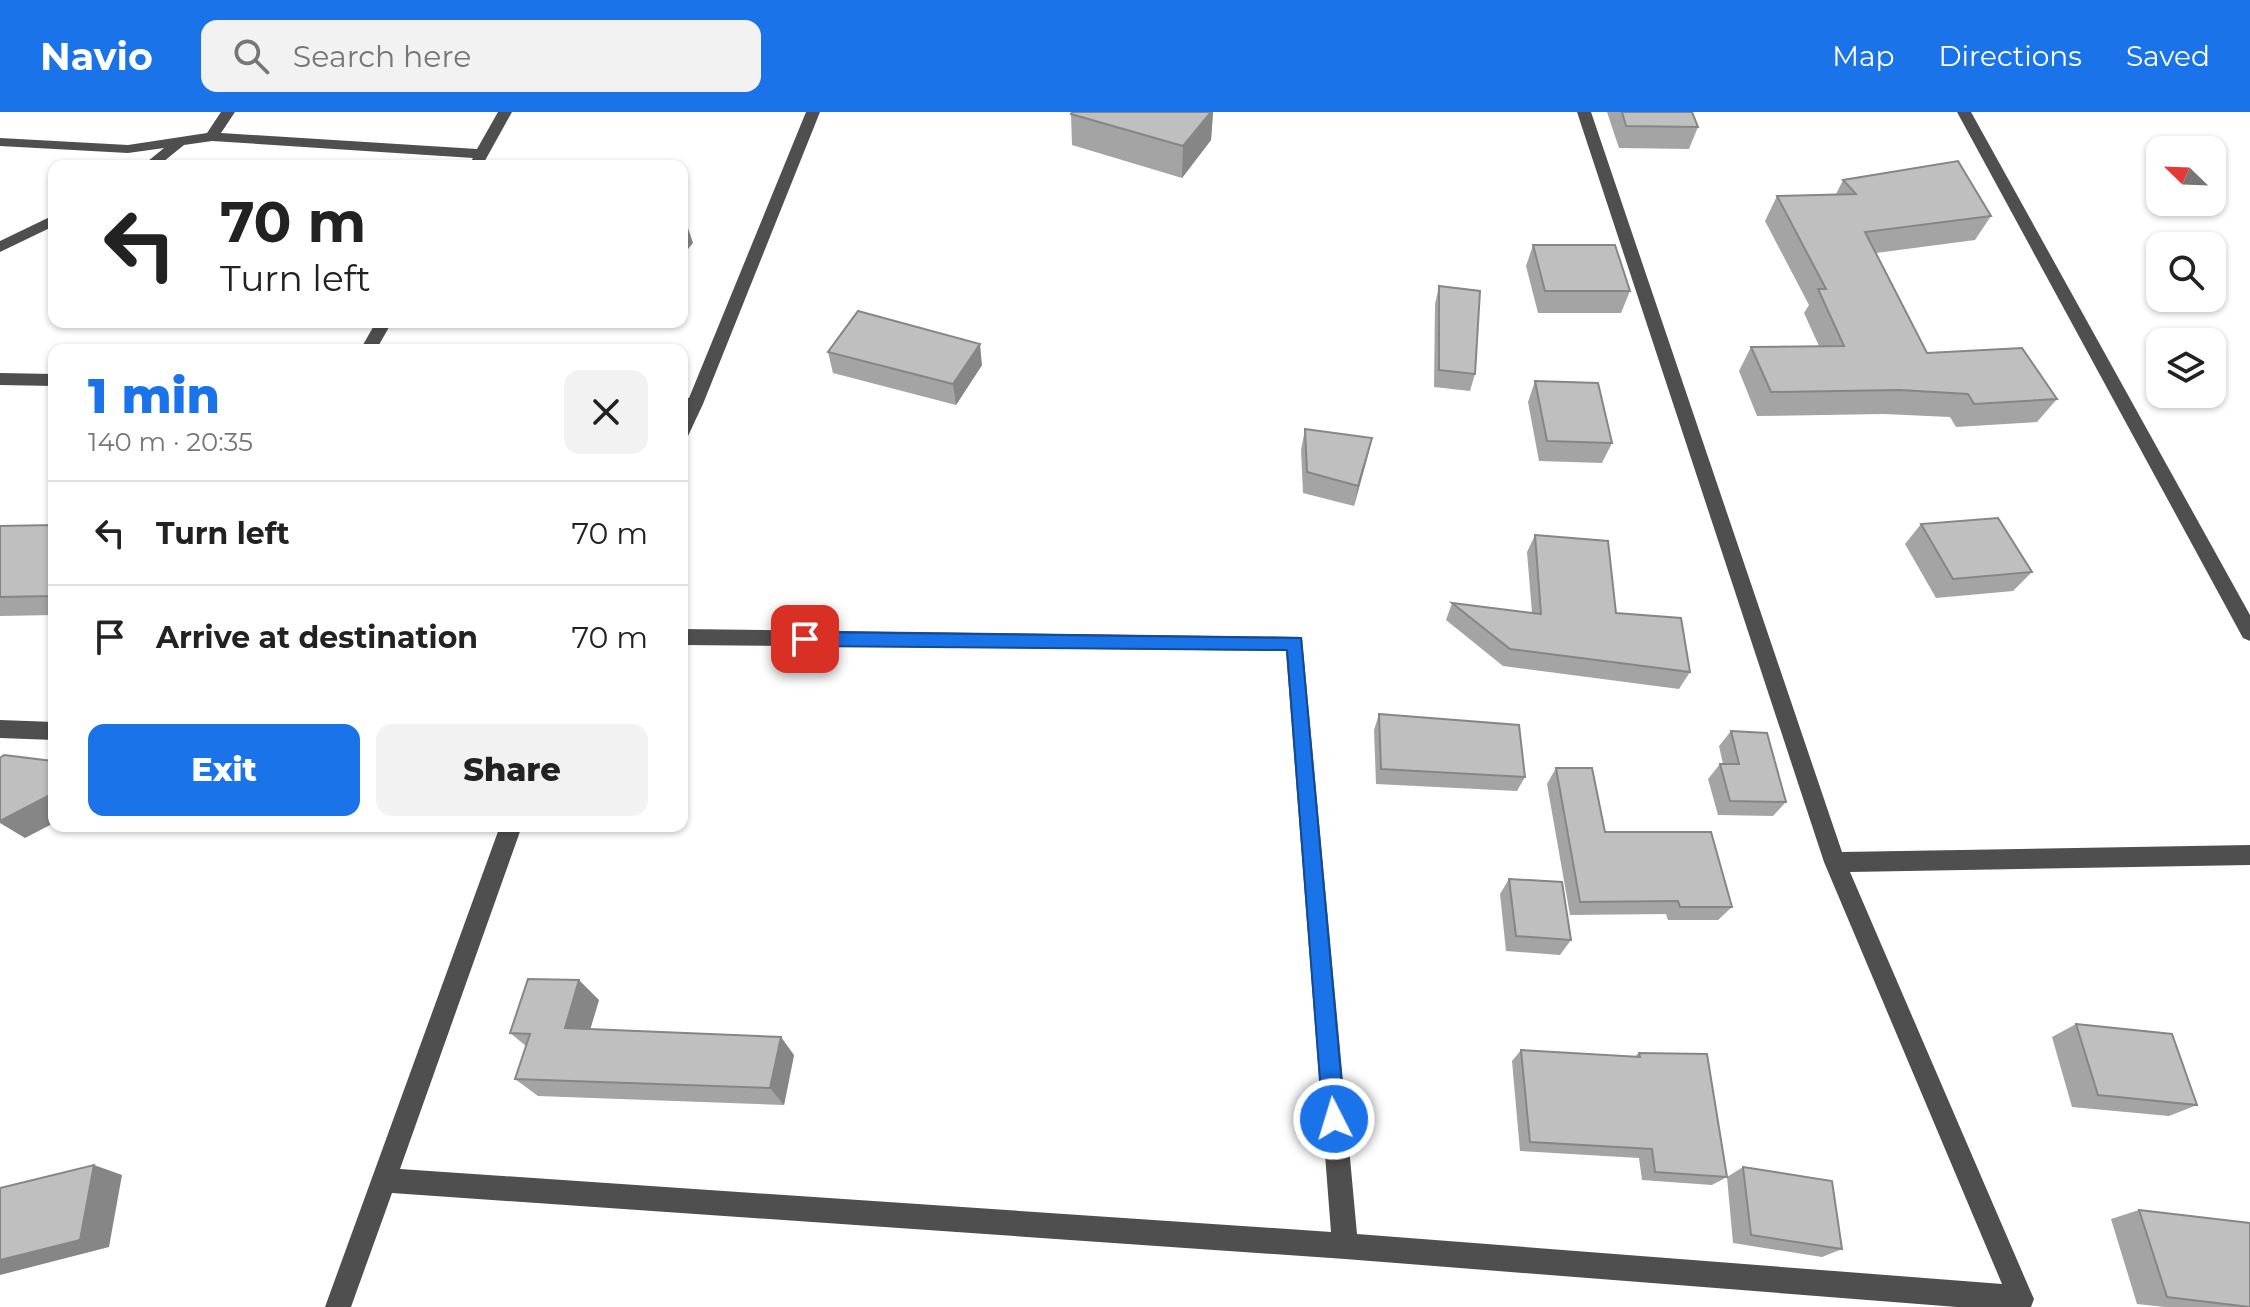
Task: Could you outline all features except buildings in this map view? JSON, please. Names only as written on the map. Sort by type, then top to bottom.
[{"type":"street","points":[[212,137],[228,112]]},
{"type":"street","points":[[0,142],[128,149],[212,137],[478,160],[505,112]]},
{"type":"street","points":[[688,404],[813,112]]},
{"type":"street","points":[[383,1180],[1345,1246],[2021,1299],[1835,862],[1584,112]]},
{"type":"street","points":[[1964,112],[2250,633]]},
{"type":"street","points":[[157,160],[179,143]]},
{"type":"street","points":[[0,247],[48,223]]},
{"type":"street","points":[[0,379],[48,380]]},
{"type":"street","points":[[688,637],[1295,643],[1345,1246]]},
{"type":"street","points":[[0,729],[48,731]]},
{"type":"street","points":[[338,1307],[509,832]]},
{"type":"street","points":[[1835,862],[2250,855]]},
{"type":"route","points":[[805,639],[1295,643],[1334,1119]]}]
